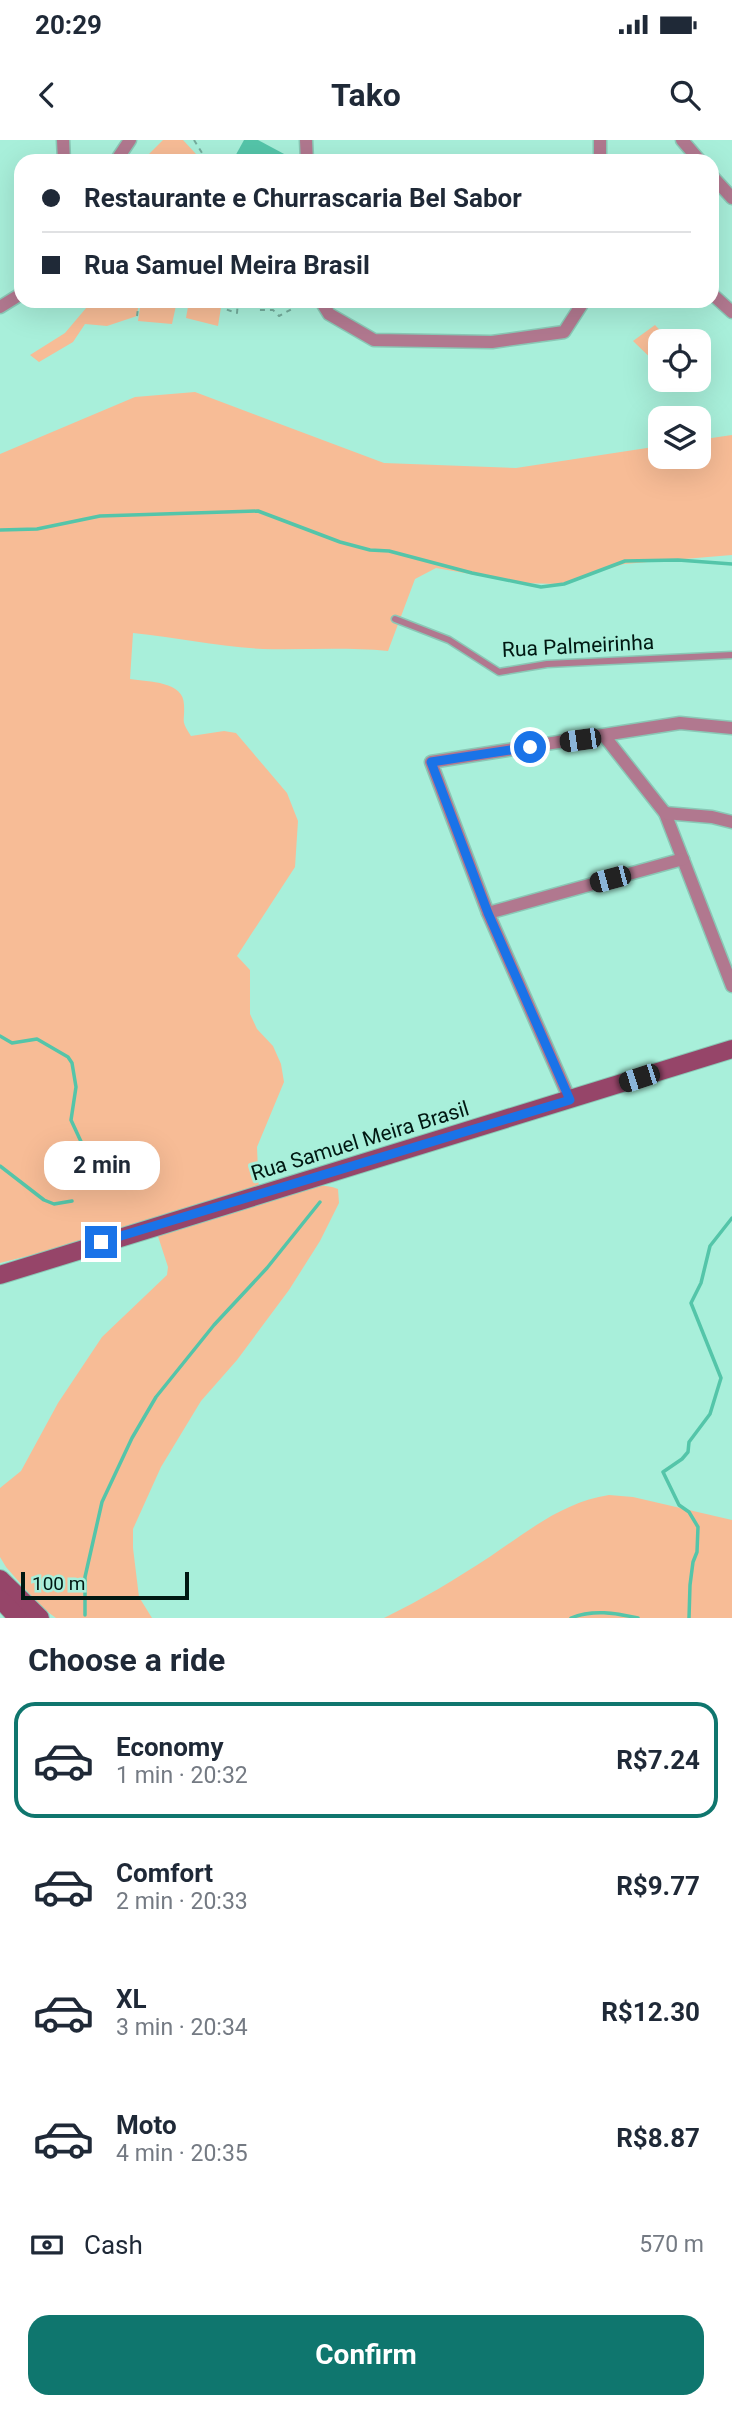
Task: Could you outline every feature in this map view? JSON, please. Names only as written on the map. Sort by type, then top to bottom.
[{"type":"street","points":[[682,140],[694,154]]},
{"type":"street","points":[[719,184],[732,198]]},
{"type":"street","points":[[325,308],[329,314],[374,340],[492,342],[564,332],[579,308]]},
{"type":"street","points":[[570,1100],[488,913],[431,762],[605,737],[680,723],[732,728]]},
{"type":"street","points":[[605,737],[665,813],[732,986]]},
{"type":"street","points":[[665,813],[712,817],[732,822]]},
{"type":"street","points":[[488,913],[683,859]]},
{"type":"street","name":"Rua Samuel Meira Brasil","points":[[0,1275],[732,1049]]},
{"type":"street","points":[[0,1579],[40,1618]]},
{"type":"street","points":[[0,1600],[18,1618]]},
{"type":"lane","name":"Rua Palmeirinha","points":[[395,619],[449,640],[499,672],[547,664],[732,655]]},
{"type":"path","points":[[136,317],[138,308]]},
{"type":"path","points":[[225,308],[237,313],[237,308]]},
{"type":"path","points":[[259,308],[273,310],[279,316],[294,308]]},
{"type":"shaded area","points":[[163,140],[183,140],[196,154],[149,154]]},
{"type":"shaded area","points":[[244,140],[258,140],[284,154],[236,154]]},
{"type":"shaded area","points":[[86,308],[138,308],[137,316],[107,326],[85,324],[73,342],[39,362],[30,355],[65,333]]},
{"type":"shaded area","points":[[140,308],[175,308],[172,324],[138,321]]},
{"type":"shaded area","points":[[188,308],[221,308],[218,326],[186,318]]},
{"type":"shaded area","points":[[648,330],[648,355],[633,341]]},
{"type":"shaded area","points":[[195,392],[384,463],[516,468],[648,448],[648,469],[711,469],[711,438],[732,435],[732,555],[624,564],[559,584],[521,583],[436,568],[415,579],[388,651],[247,648],[133,633],[130,679],[164,684],[178,691],[184,705],[184,723],[191,736],[224,731],[236,733],[287,793],[298,821],[295,867],[237,956],[250,970],[250,1014],[257,1029],[273,1046],[281,1064],[284,1082],[257,1147],[259,1194],[309,1186],[329,1187],[338,1189],[339,1203],[320,1241],[289,1290],[237,1360],[201,1401],[161,1467],[133,1529],[139,1597],[152,1618],[56,1618],[41,1607],[0,1557],[0,1488],[21,1471],[58,1403],[102,1337],[167,1275],[168,1267],[154,1224],[0,1263],[0,454],[135,397]]},
{"type":"shaded area","points":[[609,1495],[633,1497],[732,1520],[732,1618],[384,1618],[452,1581],[561,1511]]},
{"type":"waterway","points":[[0,530],[37,529],[100,516],[258,511],[340,542],[541,587],[564,584],[625,561],[678,560],[732,564]]},
{"type":"waterway","points":[[0,1036],[12,1043],[37,1039],[68,1057],[72,1063],[76,1087],[71,1120],[96,1174]]},
{"type":"waterway","points":[[0,1166],[44,1200],[54,1204],[72,1201]]},
{"type":"waterway","points":[[85,1615],[85,1577],[102,1502],[132,1438],[156,1397],[320,1202]]},
{"type":"waterway","points":[[689,1618],[690,1585],[697,1552],[698,1527],[689,1512],[679,1505],[663,1472],[688,1452],[689,1442],[710,1414],[721,1378],[691,1303],[701,1283],[710,1246],[732,1218]]},
{"type":"waterway","points":[[571,1618],[596,1613],[638,1618]]},
{"type":"route","points":[[101,1242],[570,1100],[488,913],[431,762],[530,747]]}]
